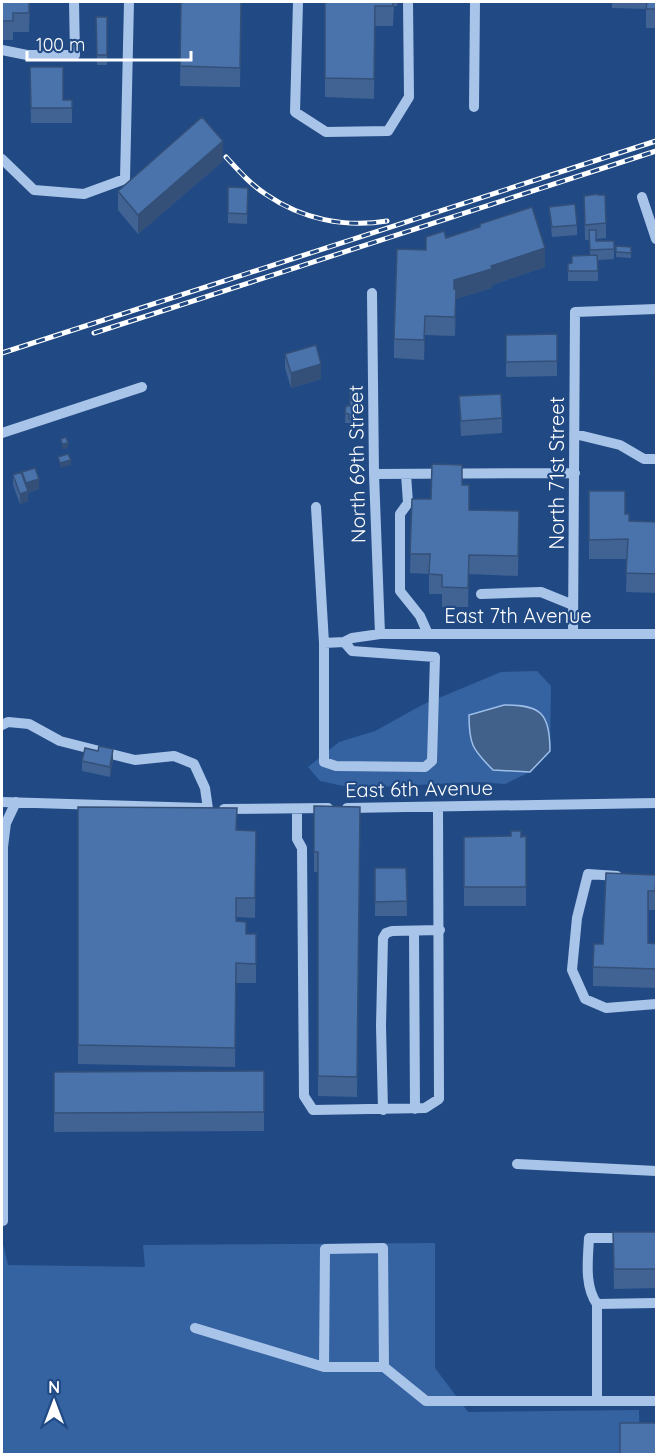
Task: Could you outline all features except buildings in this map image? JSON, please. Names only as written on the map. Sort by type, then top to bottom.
[{"type":"street","points":[[2,50],[27,56],[75,55],[74,2]]},
{"type":"street","points":[[2,159],[34,190],[84,194],[125,180],[129,2]]},
{"type":"street","points":[[298,2],[295,112],[326,132],[388,131],[399,114],[409,97],[408,2]]},
{"type":"street","points":[[474,107],[475,2]]},
{"type":"street","points":[[642,197],[657,239]]},
{"type":"street","name":"North 69th Street","points":[[372,293],[374,474],[380,634]]},
{"type":"street","name":"North 71st Street","points":[[573,634],[575,312],[657,309]]},
{"type":"street","points":[[2,433],[142,387]]},
{"type":"street","points":[[575,434],[620,446],[644,459],[657,459]]},
{"type":"street","points":[[374,474],[575,473]]},
{"type":"street","points":[[406,474],[408,503],[400,514],[400,591],[420,616],[428,634]]},
{"type":"street","points":[[316,507],[324,643],[324,762],[336,766],[426,767],[432,761],[435,657],[352,651],[344,642],[324,643]]},
{"type":"street","points":[[481,594],[541,592],[573,605]]},
{"type":"street","name":"East 7th Avenue","points":[[344,642],[352,638],[380,634],[657,634]]},
{"type":"street","points":[[2,725],[8,722],[29,724],[60,741],[135,760],[174,756],[194,764],[205,788],[208,809]]},
{"type":"street","name":"East 6th Avenue","points":[[2,802],[208,809],[657,803]]},
{"type":"street","points":[[3,1221],[3,847],[6,823],[16,802]]},
{"type":"street","points":[[297,809],[297,839],[302,848],[304,1096],[313,1110],[383,1110],[425,1108],[439,1099],[438,807]]},
{"type":"street","points":[[634,878],[588,874],[577,918],[572,970],[585,999],[606,1008],[657,1004]]},
{"type":"street","points":[[383,1110],[381,1026],[383,938],[386,933],[392,931],[440,930]]},
{"type":"street","points":[[414,931],[415,1108]]},
{"type":"street","points":[[517,1164],[657,1171]]},
{"type":"street","points":[[597,1401],[597,1304],[590,1294],[589,1238],[634,1238]]},
{"type":"street","points":[[324,1366],[325,1249],[383,1248],[384,1366]]},
{"type":"street","points":[[597,1304],[657,1303]]},
{"type":"street","points":[[195,1328],[324,1366],[384,1366],[426,1401],[657,1401]]},
{"type":"shaded area","points":[[537,671],[551,686],[550,751],[530,772],[505,784],[478,782],[353,788],[320,781],[308,767],[339,742],[375,731],[422,705],[501,672]]},
{"type":"shaded area","points":[[504,705],[527,707],[541,714],[545,720],[550,738],[550,751],[530,772],[493,770],[473,746],[469,715]]},
{"type":"shaded area","points":[[2,1240],[8,1265],[145,1267],[143,1245],[435,1243],[435,1368],[468,1412],[639,1410],[640,1454],[2,1454]]},
{"type":"railway","points":[[2,353],[656,141]]},
{"type":"railway","points":[[94,333],[656,151]]},
{"type":"railway","points":[[226,157],[261,191],[280,203],[309,216],[355,223],[387,221]]}]
